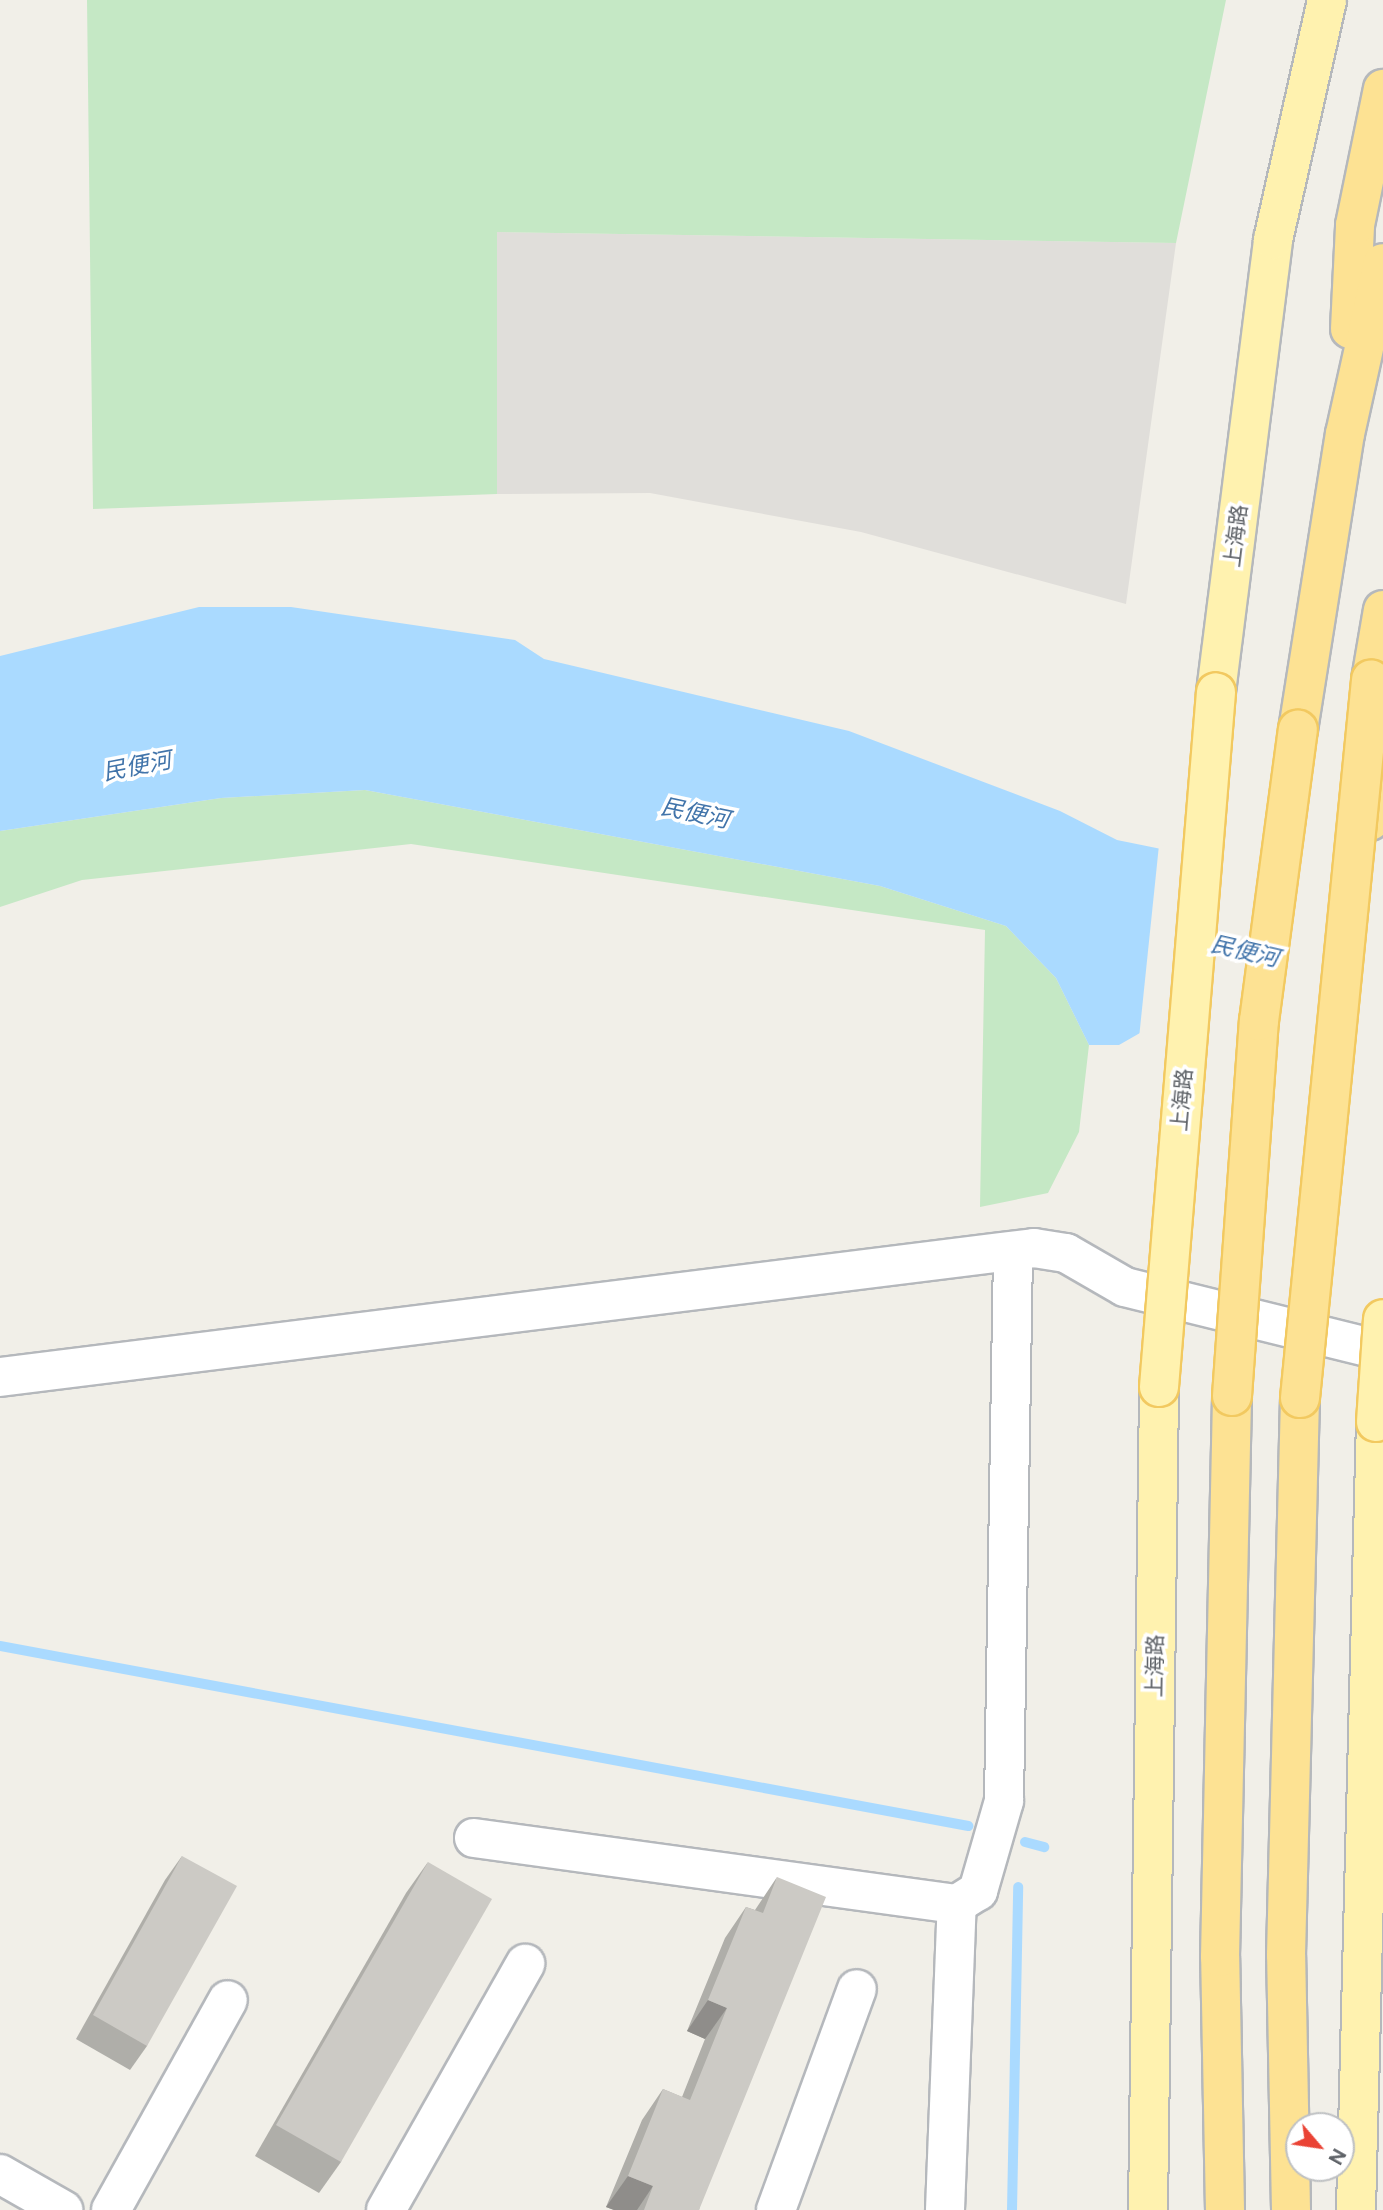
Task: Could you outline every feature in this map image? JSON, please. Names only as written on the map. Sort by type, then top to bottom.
[{"type":"highway","points":[[1345,434],[1355,225],[1383,89]]},
{"type":"highway","points":[[1225,2210],[1220,1957],[1232,1396],[1259,1021],[1298,730],[1345,434],[1383,263]]},
{"type":"highway","points":[[1292,2210],[1286,1955],[1300,1398],[1371,680],[1383,610]]},
{"type":"highway","points":[[1343,946],[1383,764]]},
{"type":"main road","name":"上海路","points":[[1148,2210],[1159,1387],[1216,692],[1273,240],[1327,0]]},
{"type":"main road","points":[[1356,2210],[1376,1423],[1383,1319]]},
{"type":"street","points":[[0,1377],[1013,1251],[1066,1253],[1125,1287],[1383,1351]]},
{"type":"street","points":[[474,1838],[957,1904],[978,1891],[1003,1801],[1013,1251]]},
{"type":"street","points":[[945,2210],[957,1904]]},
{"type":"street","points":[[386,2210],[525,1964]]},
{"type":"street","points":[[776,2210],[858,1989]]},
{"type":"street","points":[[111,2210],[228,2000]]},
{"type":"street","points":[[0,2174],[63,2210]]},
{"type":"shaded area","points":[[497,232],[1176,243],[1126,604],[861,532],[650,493],[497,494]]},
{"type":"green space","points":[[87,0],[1226,0],[1176,243],[497,232],[497,494],[93,509]]},
{"type":"green space","points":[[365,790],[880,886],[1006,926],[1056,978],[1089,1045],[1079,1132],[1048,1193],[980,1207],[985,930],[411,844],[82,880],[0,907],[0,831],[221,798]]},
{"type":"water","name":"民便河","points":[[199,607],[291,607],[515,640],[544,659],[849,731],[1060,811],[1117,840],[1383,894],[1119,1045],[1089,1045],[1056,978],[1006,926],[880,886],[365,790],[221,798],[0,831],[0,656]]},
{"type":"pier","points":[[1159,845],[1383,890],[1383,1078],[1139,1038]]},
{"type":"building","points":[[182,1856],[237,1886],[147,2046],[93,2015]]},
{"type":"building","points":[[428,1862],[492,1899],[341,2162],[276,2125]]},
{"type":"building","points":[[777,1877],[826,1897],[699,2210],[644,2210],[653,2186],[628,2176],[663,2089],[690,2100],[727,2008],[708,2000],[746,1907],[763,1913]]},
{"type":"waterway","points":[[0,1646],[968,1826]]},
{"type":"waterway","points":[[1025,1842],[1044,1847]]},
{"type":"waterway","points":[[1012,2210],[1018,1887]]}]
